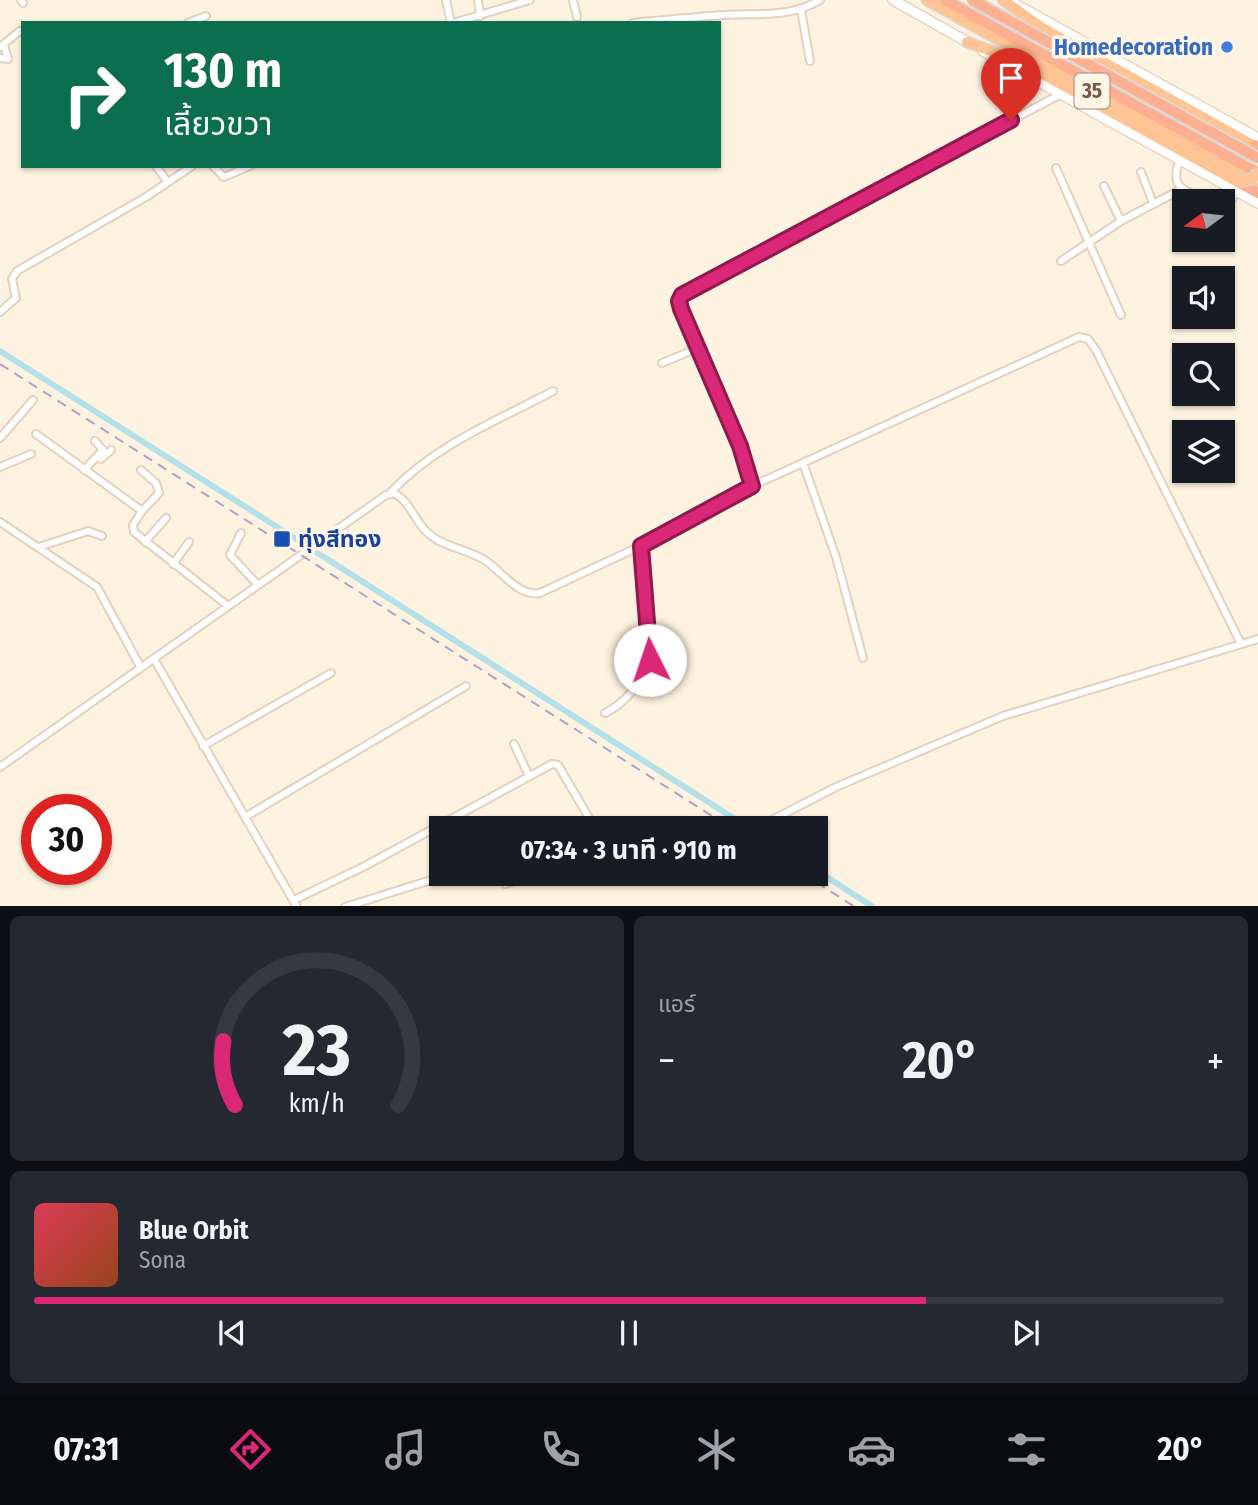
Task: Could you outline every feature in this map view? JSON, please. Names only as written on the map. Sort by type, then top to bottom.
[{"type":"highway","name":"35","points":[[927,0],[1258,183]]},
{"type":"highway","points":[[945,0],[1258,173],[1237,187]]},
{"type":"highway","points":[[971,0],[1258,160]]},
{"type":"highway","name":"35","points":[[971,0],[1258,160]]},
{"type":"highway","points":[[1005,0],[1041,27],[1257,144]]},
{"type":"highway","points":[[986,10],[1041,27]]},
{"type":"highway","points":[[976,27],[1021,62],[1237,187],[1258,193]]},
{"type":"highway","points":[[967,42],[1021,62]]},
{"type":"main road","name":"35","points":[[893,0],[1180,160],[1237,187],[1258,204]]},
{"type":"main road","name":"35","points":[[1005,0],[1257,144]]},
{"type":"street","points":[[446,0],[451,21]]},
{"type":"street","points":[[478,0],[480,16]]},
{"type":"street","points":[[460,21],[530,0]]},
{"type":"street","points":[[573,0],[578,17]]},
{"type":"street","points":[[654,21],[733,14],[779,14],[801,9],[820,0]]},
{"type":"street","points":[[801,9],[810,61]]},
{"type":"street","points":[[193,21],[206,16]]},
{"type":"street","points":[[0,58],[8,59],[2,46],[20,31]]},
{"type":"street","points":[[752,486],[740,446],[681,309],[679,301],[682,295],[1061,94]]},
{"type":"street","points":[[1180,160],[1175,176],[1182,189]]},
{"type":"street","points":[[157,168],[167,181]]},
{"type":"street","points":[[0,312],[16,298],[12,279],[17,271],[146,197],[189,168]]},
{"type":"street","points":[[215,168],[224,177],[245,168]]},
{"type":"street","points":[[1056,168],[1121,315]]},
{"type":"street","points":[[1141,172],[1153,202]]},
{"type":"street","points":[[1104,186],[1121,221]]},
{"type":"street","points":[[1061,261],[1121,221],[1172,193]]},
{"type":"street","points":[[389,494],[400,497],[429,535],[483,558],[530,594],[547,591],[641,546],[752,486],[1084,337],[1096,350],[1241,644]]},
{"type":"street","points":[[662,363],[698,348]]},
{"type":"street","points":[[0,767],[389,494],[404,478],[479,426],[553,391]]},
{"type":"street","points":[[0,438],[33,400]]},
{"type":"street","points":[[36,434],[142,511]]},
{"type":"street","points":[[85,472],[103,450],[95,441]]},
{"type":"street","points":[[85,472],[111,450]]},
{"type":"street","points":[[0,467],[31,454]]},
{"type":"street","points":[[803,463],[836,557],[863,658]]},
{"type":"street","points":[[141,470],[156,483],[159,493],[142,511],[133,529],[145,542],[228,607]]},
{"type":"street","points":[[145,542],[166,518]]},
{"type":"street","points":[[0,522],[97,587],[141,668]]},
{"type":"street","points":[[39,547],[88,531],[102,536]]},
{"type":"street","points":[[241,533],[230,555],[258,585]]},
{"type":"street","points":[[173,564],[189,542]]},
{"type":"street","points":[[605,713],[619,706],[645,674],[650,660],[641,546]]},
{"type":"street","points":[[780,816],[836,787],[1003,716],[1258,639]]},
{"type":"street","points":[[155,659],[295,904],[552,764],[558,765],[588,816]]},
{"type":"street","points":[[203,746],[331,673]]},
{"type":"street","points":[[245,817],[467,686]]},
{"type":"street","points":[[514,744],[529,776]]},
{"type":"street","points":[[345,906],[429,880]]},
{"type":"street","points":[[369,898],[374,906]]},
{"type":"waterway","points":[[0,351],[304,544]]},
{"type":"waterway","points":[[313,550],[730,816]]},
{"type":"waterway","points":[[828,878],[871,906]]},
{"type":"railway","points":[[0,364],[712,816]]},
{"type":"railway","points":[[822,886],[853,906]]},
{"type":"place","name":"Homedecoration","points":[[1227,47]]},
{"type":"place","name":"ทุ่งสีทอง","points":[[282,539]]},
{"type":"route","points":[[650,660],[639,554],[641,546],[752,486],[740,446],[681,309],[679,301],[682,295],[1011,120]]}]
